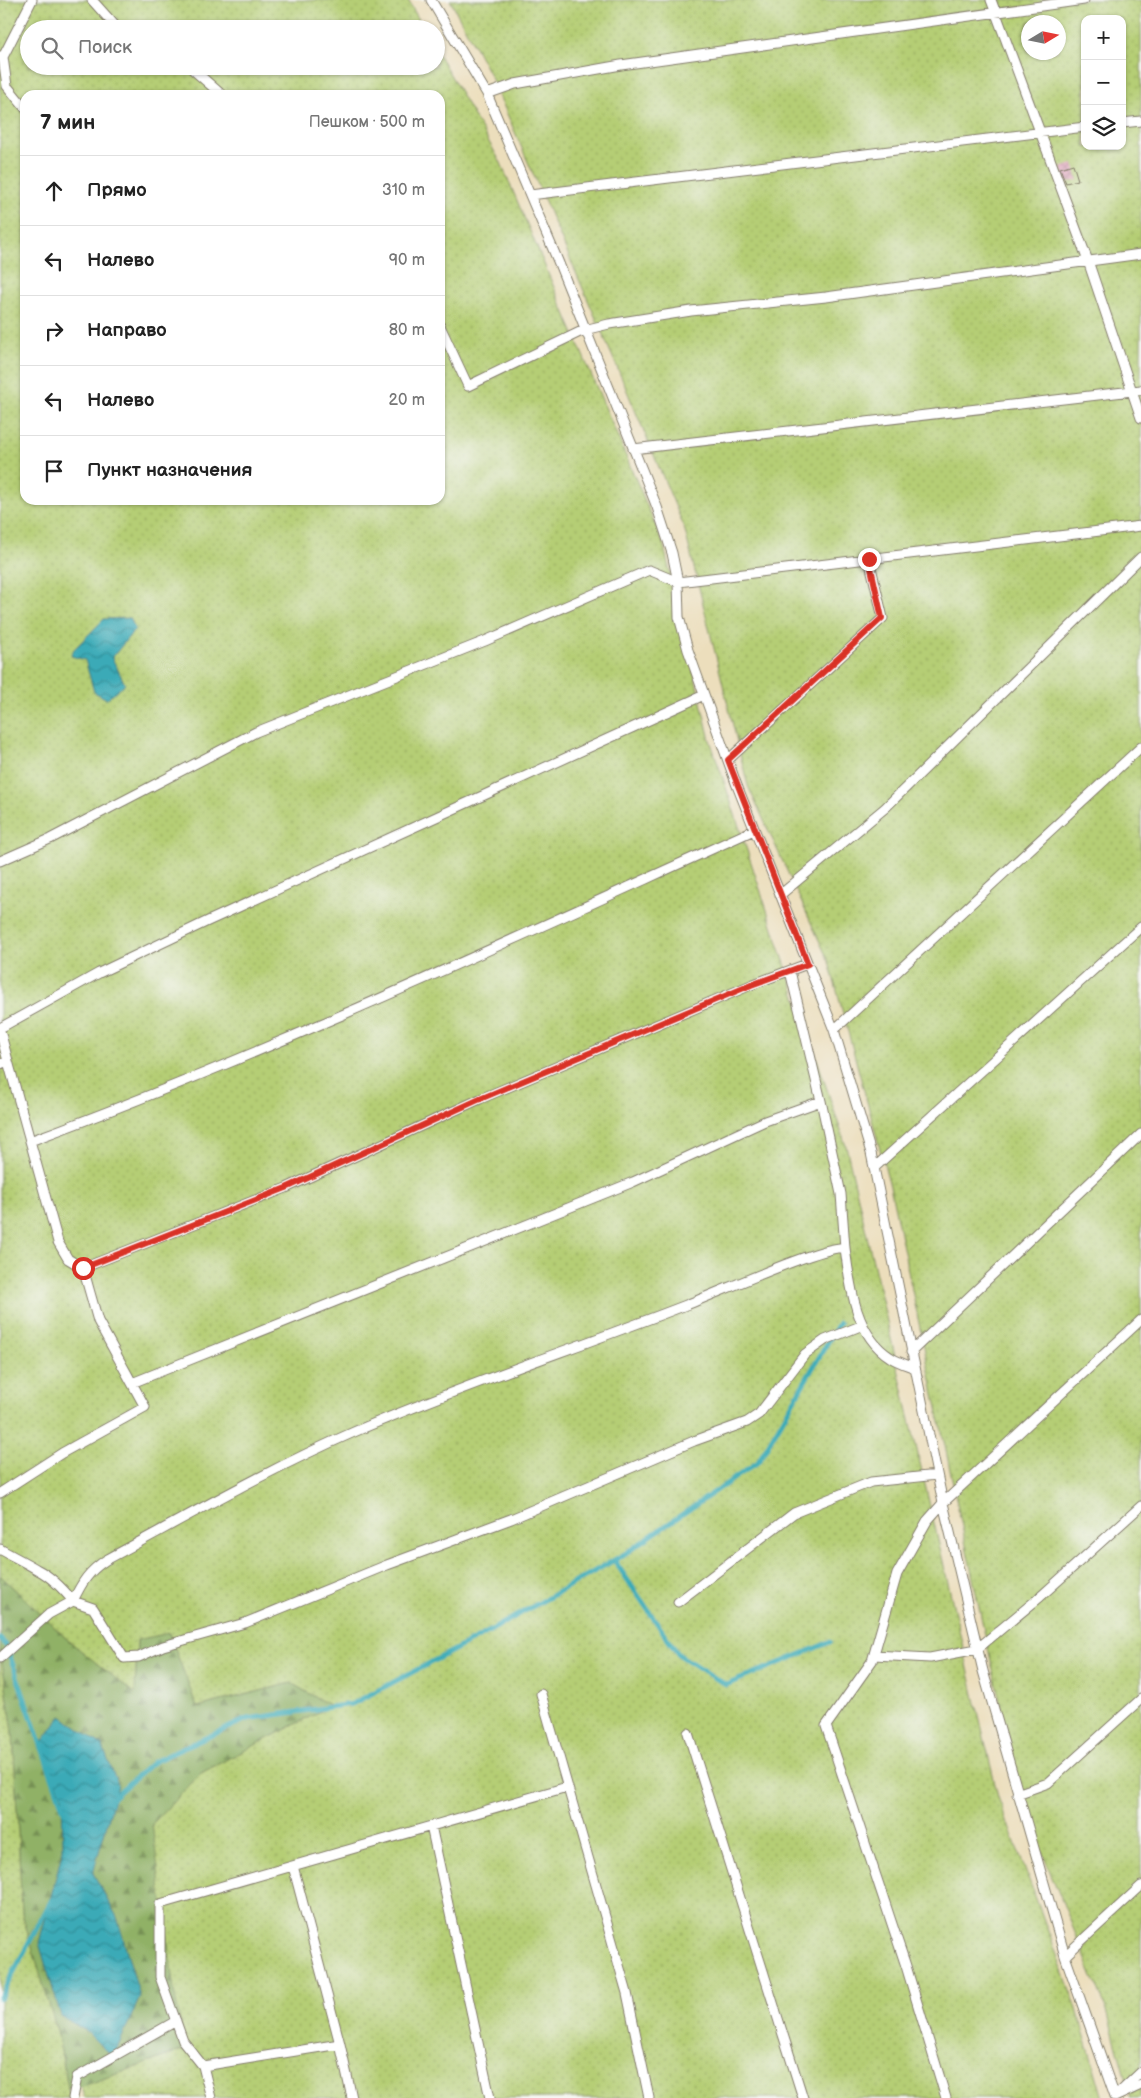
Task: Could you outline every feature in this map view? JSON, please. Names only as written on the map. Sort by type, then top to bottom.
[{"type":"lane","points":[[21,20],[32,0]]},
{"type":"lane","points":[[92,0],[110,20]]},
{"type":"lane","points":[[431,0],[443,20]]},
{"type":"lane","points":[[991,0],[1136,391],[1141,418]]},
{"type":"lane","points":[[487,94],[514,84],[622,65],[1084,0]]},
{"type":"lane","points":[[20,22],[1,56],[7,86],[20,102]]},
{"type":"lane","points":[[445,24],[487,94],[657,507],[672,553],[678,582],[679,617],[688,650],[754,830],[834,1030],[874,1168],[942,1504],[977,1649],[1017,1794],[1065,1956],[1115,2098]]},
{"type":"lane","points":[[199,75],[216,90]]},
{"type":"lane","points":[[1126,122],[1141,120]]},
{"type":"lane","points":[[530,195],[1081,127]]},
{"type":"lane","points":[[445,337],[468,386],[584,330],[691,311],[826,297],[1141,254]]},
{"type":"lane","points":[[633,449],[1136,391]]},
{"type":"lane","points":[[0,861],[50,839],[256,732],[485,641],[649,570],[678,582],[1141,526]]},
{"type":"lane","points":[[780,895],[884,808],[1141,557]]},
{"type":"lane","points":[[728,760],[882,618],[869,559]]},
{"type":"lane","points":[[0,1493],[62,1453],[145,1407],[98,1321],[83,1268],[68,1259],[58,1242],[30,1141],[4,1063],[0,1029],[99,973],[208,921],[704,695]]},
{"type":"lane","points":[[834,1030],[1141,747]]},
{"type":"lane","points":[[30,1141],[168,1089],[323,1023],[558,920],[754,830]]},
{"type":"lane","points":[[874,1168],[1141,927]]},
{"type":"lane","points":[[83,1268],[286,1188],[480,1099],[808,964]]},
{"type":"lane","points":[[790,971],[841,1194],[850,1292],[863,1325],[874,1343],[890,1357],[915,1368]]},
{"type":"lane","points":[[132,1383],[633,1182],[765,1121],[821,1101]]},
{"type":"lane","points":[[911,1352],[1141,1134]]},
{"type":"lane","points":[[0,1658],[49,1614],[73,1601],[82,1582],[92,1570],[106,1560],[255,1479],[354,1432],[810,1256],[839,1247],[845,1248]]},
{"type":"lane","points":[[946,2098],[906,1966],[826,1726],[872,1661],[896,1574],[927,1521],[942,1504],[1141,1320]]},
{"type":"lane","points":[[0,1549],[24,1564],[38,1570],[58,1584],[73,1601],[93,1608],[124,1658],[139,1656],[164,1646],[245,1622],[510,1519],[694,1441],[747,1422],[759,1414],[805,1354],[825,1340],[863,1325]]},
{"type":"lane","points":[[678,1602],[794,1513],[871,1482],[937,1475]]},
{"type":"lane","points":[[874,1655],[930,1658],[977,1649],[1040,1597],[1141,1506]]},
{"type":"lane","points":[[541,1694],[627,1993],[649,2098]]},
{"type":"lane","points":[[1017,1794],[1048,1783],[1141,1700]]},
{"type":"lane","points":[[688,1733],[803,2098]]},
{"type":"lane","points":[[212,2098],[203,2066],[183,2041],[160,1978],[160,1904],[567,1787]]},
{"type":"lane","points":[[431,1826],[490,2098]]},
{"type":"lane","points":[[293,1866],[340,2044],[352,2098]]},
{"type":"lane","points":[[1065,1956],[1141,1886]]},
{"type":"lane","points":[[73,2098],[76,2077],[176,2021]]},
{"type":"lane","points":[[203,2066],[340,2044]]},
{"type":"lane","points":[[1115,2098],[1141,2072]]},
{"type":"lane","points":[[1115,2098],[1141,2085]]},
{"type":"green space","points":[[0,0],[408,0],[419,20],[20,20],[20,75],[445,75],[445,66],[501,163],[663,543],[710,740],[846,1146],[998,1797],[1076,2006],[1103,2098],[85,2098],[81,2087],[186,2049],[175,1997],[152,1824],[201,1773],[331,1706],[291,1683],[197,1707],[169,1633],[137,1640],[135,1694],[69,1641],[0,1575]]},
{"type":"green space","points":[[450,0],[1141,0],[1141,2098],[1131,2098],[1107,2011],[1024,1808],[983,1626],[890,1186],[829,962],[748,786],[684,527],[491,77]]},
{"type":"green space","points":[[0,1575],[69,1641],[135,1693],[137,1640],[169,1632],[197,1707],[291,1683],[331,1706],[201,1773],[186,2049],[81,2087],[68,2088],[57,2031],[22,1914],[13,1732],[0,1650]]},
{"type":"green space","points":[[0,1650],[13,1732],[22,1914],[57,2031],[70,2098],[0,2098]]},
{"type":"water","points":[[130,618],[135,629],[112,658],[125,684],[107,699],[94,692],[85,660],[71,656],[74,649],[104,619]]},
{"type":"water","points":[[61,1716],[102,1745],[118,1785],[93,1873],[117,1917],[140,1997],[113,2058],[86,2031],[61,2016],[39,1943],[63,1849],[62,1795],[39,1746]]},
{"type":"building","points":[[1073,164],[1078,180],[1066,183],[1060,168]]},
{"type":"waterway","points":[[111,1799],[153,1762],[247,1719],[352,1704],[481,1636],[623,1555],[758,1462],[839,1323]]},
{"type":"waterway","points":[[614,1560],[678,1654],[726,1685],[830,1642]]},
{"type":"waterway","points":[[0,1639],[6,1645],[64,1811]]},
{"type":"waterway","points":[[0,1998],[51,1901]]},
{"type":"route","points":[[83,1268],[286,1188],[480,1099],[689,1013],[751,985],[808,964],[728,760],[882,618],[869,559]]}]
